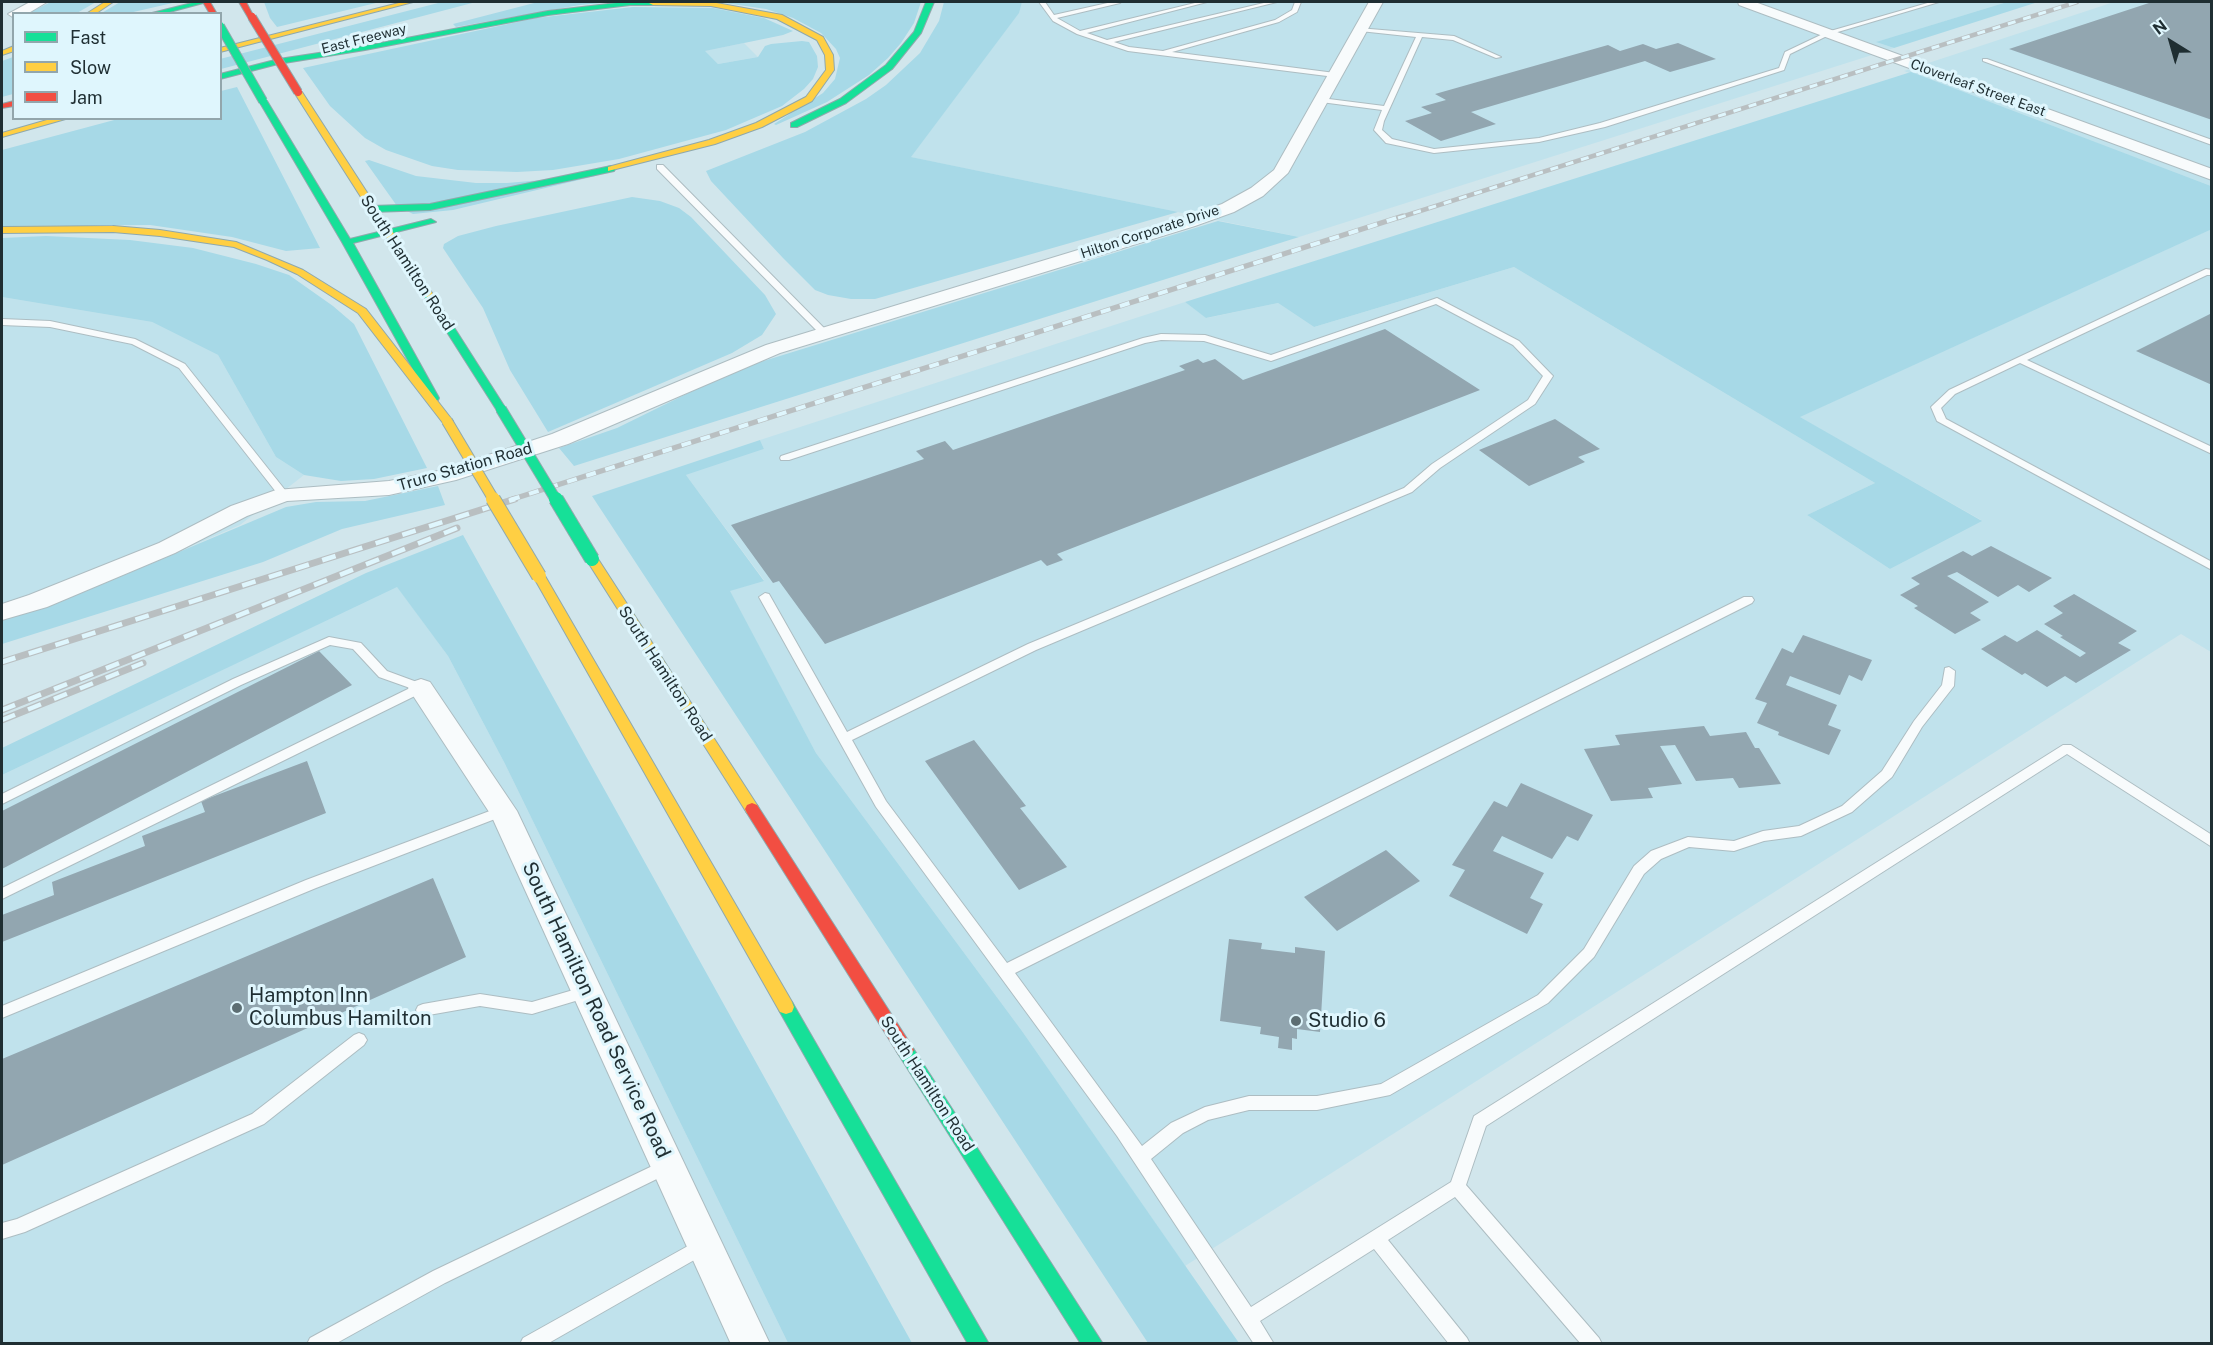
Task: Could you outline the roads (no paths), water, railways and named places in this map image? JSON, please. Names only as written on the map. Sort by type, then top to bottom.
[{"type":"main road","points":[[92,12],[109,2]]},
{"type":"main road","points":[[160,12],[205,2]]},
{"type":"main road","name":"South Hamilton Road","points":[[243,2],[372,209],[501,409],[592,559],[1093,1344]]},
{"type":"main road","name":"East Freeway","points":[[222,49],[409,2]]},
{"type":"main road","points":[[348,242],[660,166],[778,131],[843,101],[889,67],[916,33],[930,2]]},
{"type":"main road","points":[[274,62],[365,48],[548,12],[650,3],[711,4],[779,17],[820,39],[830,55],[830,70],[822,84],[808,99],[759,125],[712,142],[610,169],[430,207],[372,209]]},
{"type":"main road","name":"East Freeway","points":[[222,75],[441,19]]},
{"type":"main road","points":[[222,29],[348,242],[447,421],[539,576],[979,1344]]},
{"type":"main road","points":[[2,135],[58,120]]},
{"type":"main road","points":[[2,230],[113,229],[160,233],[236,245],[270,258],[300,272],[362,311],[447,421]]},
{"type":"street","points":[[18,12],[40,2]]},
{"type":"street","name":"Hilton Corporate Drive","points":[[824,332],[1189,222],[1228,208],[1257,192],[1280,173],[1376,2]]},
{"type":"street","name":"Cloverleaf Street East","points":[[1744,2],[2211,175]]},
{"type":"street","name":"Truro Station Road","points":[[2,612],[38,601],[167,548],[239,511],[285,495],[389,488],[448,475],[560,439],[773,349],[824,332]]},
{"type":"street","name":"South Hamilton Road Service Road","points":[[421,688],[503,811],[751,1344]]},
{"type":"lane","points":[[1042,2],[1053,17],[1079,33],[1128,49],[1335,75]]},
{"type":"lane","points":[[1053,17],[1118,2]]},
{"type":"lane","points":[[1079,33],[1204,2]]},
{"type":"lane","points":[[1107,42],[1274,2]]},
{"type":"lane","points":[[1162,53],[1277,21],[1295,11],[1298,2]]},
{"type":"lane","points":[[1420,35],[1378,130],[1389,141],[1434,151],[1539,140],[1602,125],[1782,69],[1787,53],[1829,33],[1936,2]]},
{"type":"lane","points":[[1360,29],[1454,38],[1498,57]]},
{"type":"lane","points":[[1985,60],[2211,143]]},
{"type":"lane","points":[[1321,100],[1386,108]]},
{"type":"lane","points":[[660,166],[824,332]]},
{"type":"lane","points":[[2211,273],[2206,272],[1952,392],[1936,407],[1942,421],[2211,567]]},
{"type":"lane","points":[[785,458],[1143,341],[1161,337],[1205,338],[1271,358],[1437,301],[1516,343],[1548,376],[1532,402],[1436,466],[1408,490],[1032,647],[845,738]]},
{"type":"lane","points":[[2,322],[50,324],[135,342],[182,366],[285,495]]},
{"type":"lane","points":[[2020,360],[2211,451]]},
{"type":"lane","points":[[765,597],[881,804],[1140,1158],[1265,1344]]},
{"type":"lane","points":[[1005,971],[1748,600]]},
{"type":"lane","points":[[2,800],[237,682],[329,641],[357,646],[383,674],[421,688]]},
{"type":"lane","points":[[1140,1158],[1177,1128],[1205,1114],[1249,1102],[1317,1102],[1384,1090],[1543,999],[1589,953],[1640,870],[1656,855],[1688,842],[1734,846],[1763,836],[1801,831],[1847,809],[1887,774],[1918,724],[1948,686],[1949,670]]},
{"type":"lane","points":[[2,894],[421,688]]},
{"type":"lane","points":[[1248,1319],[1457,1187],[1480,1121],[2067,748],[2211,842]]},
{"type":"lane","points":[[2,1012],[300,888],[503,811]]},
{"type":"lane","points":[[423,1010],[480,1000],[532,1008],[588,992]]},
{"type":"lane","points":[[2,1231],[19,1226],[258,1119],[359,1041]]},
{"type":"lane","points":[[316,1344],[439,1277],[668,1165]]},
{"type":"lane","points":[[1457,1187],[1593,1344]]},
{"type":"lane","points":[[1375,1239],[1461,1344]]},
{"type":"lane","points":[[530,1344],[706,1244]]},
{"type":"railway","points":[[1398,218],[2077,2]]},
{"type":"railway","points":[[510,500],[1403,216]]},
{"type":"railway","points":[[2,662],[515,499]]},
{"type":"railway","points":[[2,710],[457,528]]},
{"type":"railway","points":[[2,720],[143,663]]},
{"type":"place","name":"Hampton Inn Columbus Hamilton","points":[[237,1008]]},
{"type":"place","name":"Studio 6","points":[[1296,1021]]}]
